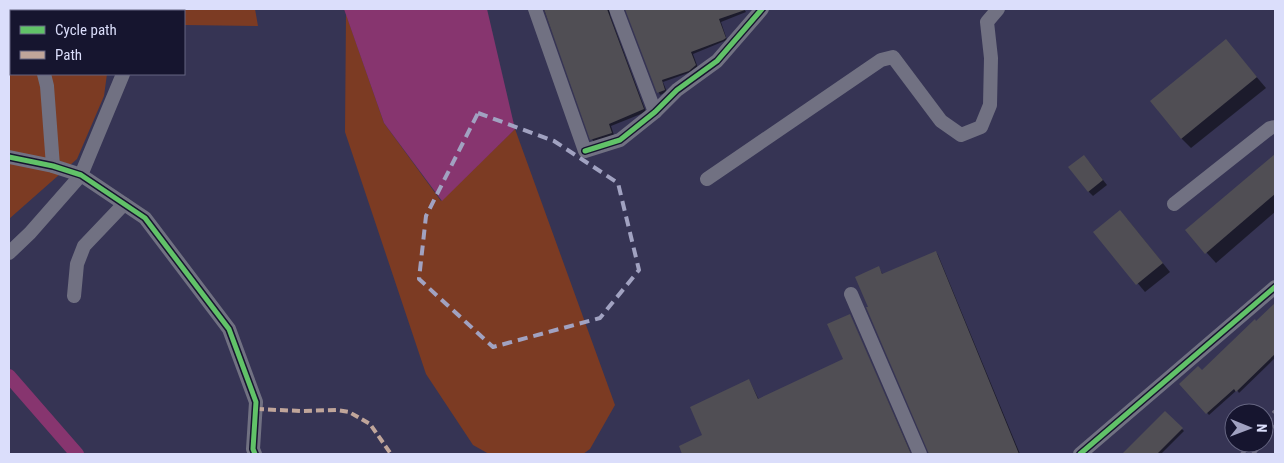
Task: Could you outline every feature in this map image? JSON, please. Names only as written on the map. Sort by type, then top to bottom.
[{"type":"street","points":[[535,9],[585,151],[620,140],[655,112],[677,90],[717,61],[762,9]]},
{"type":"street","points":[[616,9],[655,112]]},
{"type":"street","points":[[707,180],[881,60],[893,57],[941,121],[962,135],[981,126],[990,105],[991,58],[987,22],[998,9]]},
{"type":"street","points":[[44,75],[47,86],[53,166]]},
{"type":"street","points":[[9,253],[30,233],[81,174],[123,75]]},
{"type":"street","points":[[1174,204],[1270,128],[1275,127]]},
{"type":"street","points":[[9,157],[81,174],[145,218],[229,329],[256,402],[253,449],[255,454]]},
{"type":"street","points":[[74,296],[77,264],[84,246],[124,204]]},
{"type":"street","points":[[1080,454],[1275,287]]},
{"type":"street","points":[[851,294],[920,454]]},
{"type":"highlighted area","points":[[478,113],[554,141],[618,183],[639,270],[600,318],[493,347],[419,279],[426,216]]},
{"type":"shaded area","points":[[9,9],[255,9],[258,26],[185,25],[185,10],[10,10],[10,75],[107,75],[104,96],[77,159],[9,219]]},
{"type":"shaded area","points":[[344,9],[487,9],[515,129],[442,201],[384,123]]},
{"type":"shaded area","points":[[346,14],[384,123],[441,201],[515,129],[615,405],[590,449],[583,454],[489,454],[473,445],[426,374],[345,132]]},
{"type":"building","points":[[544,9],[607,9],[644,109],[609,124],[612,133],[590,140]]},
{"type":"building","points":[[625,9],[745,10],[719,19],[726,38],[691,52],[696,65],[689,71],[662,80],[665,90],[657,93]]},
{"type":"building","points":[[1226,39],[1257,77],[1181,139],[1150,101]]},
{"type":"building","points":[[1275,154],[1275,194],[1205,254],[1185,230]]},
{"type":"building","points":[[1084,155],[1103,180],[1088,192],[1068,167]]},
{"type":"building","points":[[1120,210],[1163,263],[1136,285],[1093,232]]},
{"type":"building","points":[[936,251],[1019,454],[929,454],[866,307],[868,307],[855,277],[879,266],[882,274]]},
{"type":"building","points":[[1275,303],[1275,354],[1236,392],[1234,389],[1206,414],[1179,384],[1198,366],[1202,370],[1255,319],[1256,321]]},
{"type":"building","points":[[850,314],[911,454],[682,454],[679,446],[702,435],[690,407],[749,379],[758,399],[843,359],[827,324]]},
{"type":"building","points":[[1165,411],[1183,428],[1157,454],[1122,454]]},
{"type":"waterway","points":[[9,376],[77,454]]},
{"type":"marked path","points":[[256,409],[336,410],[349,412],[370,424],[391,454]]},
{"type":"cycle path","points":[[585,151],[620,140],[655,112],[677,90],[717,61],[762,9]]},
{"type":"cycle path","points":[[9,157],[53,166],[81,175],[145,218],[229,329],[256,402],[253,449],[255,454]]},
{"type":"cycle path","points":[[1080,454],[1275,287]]}]
